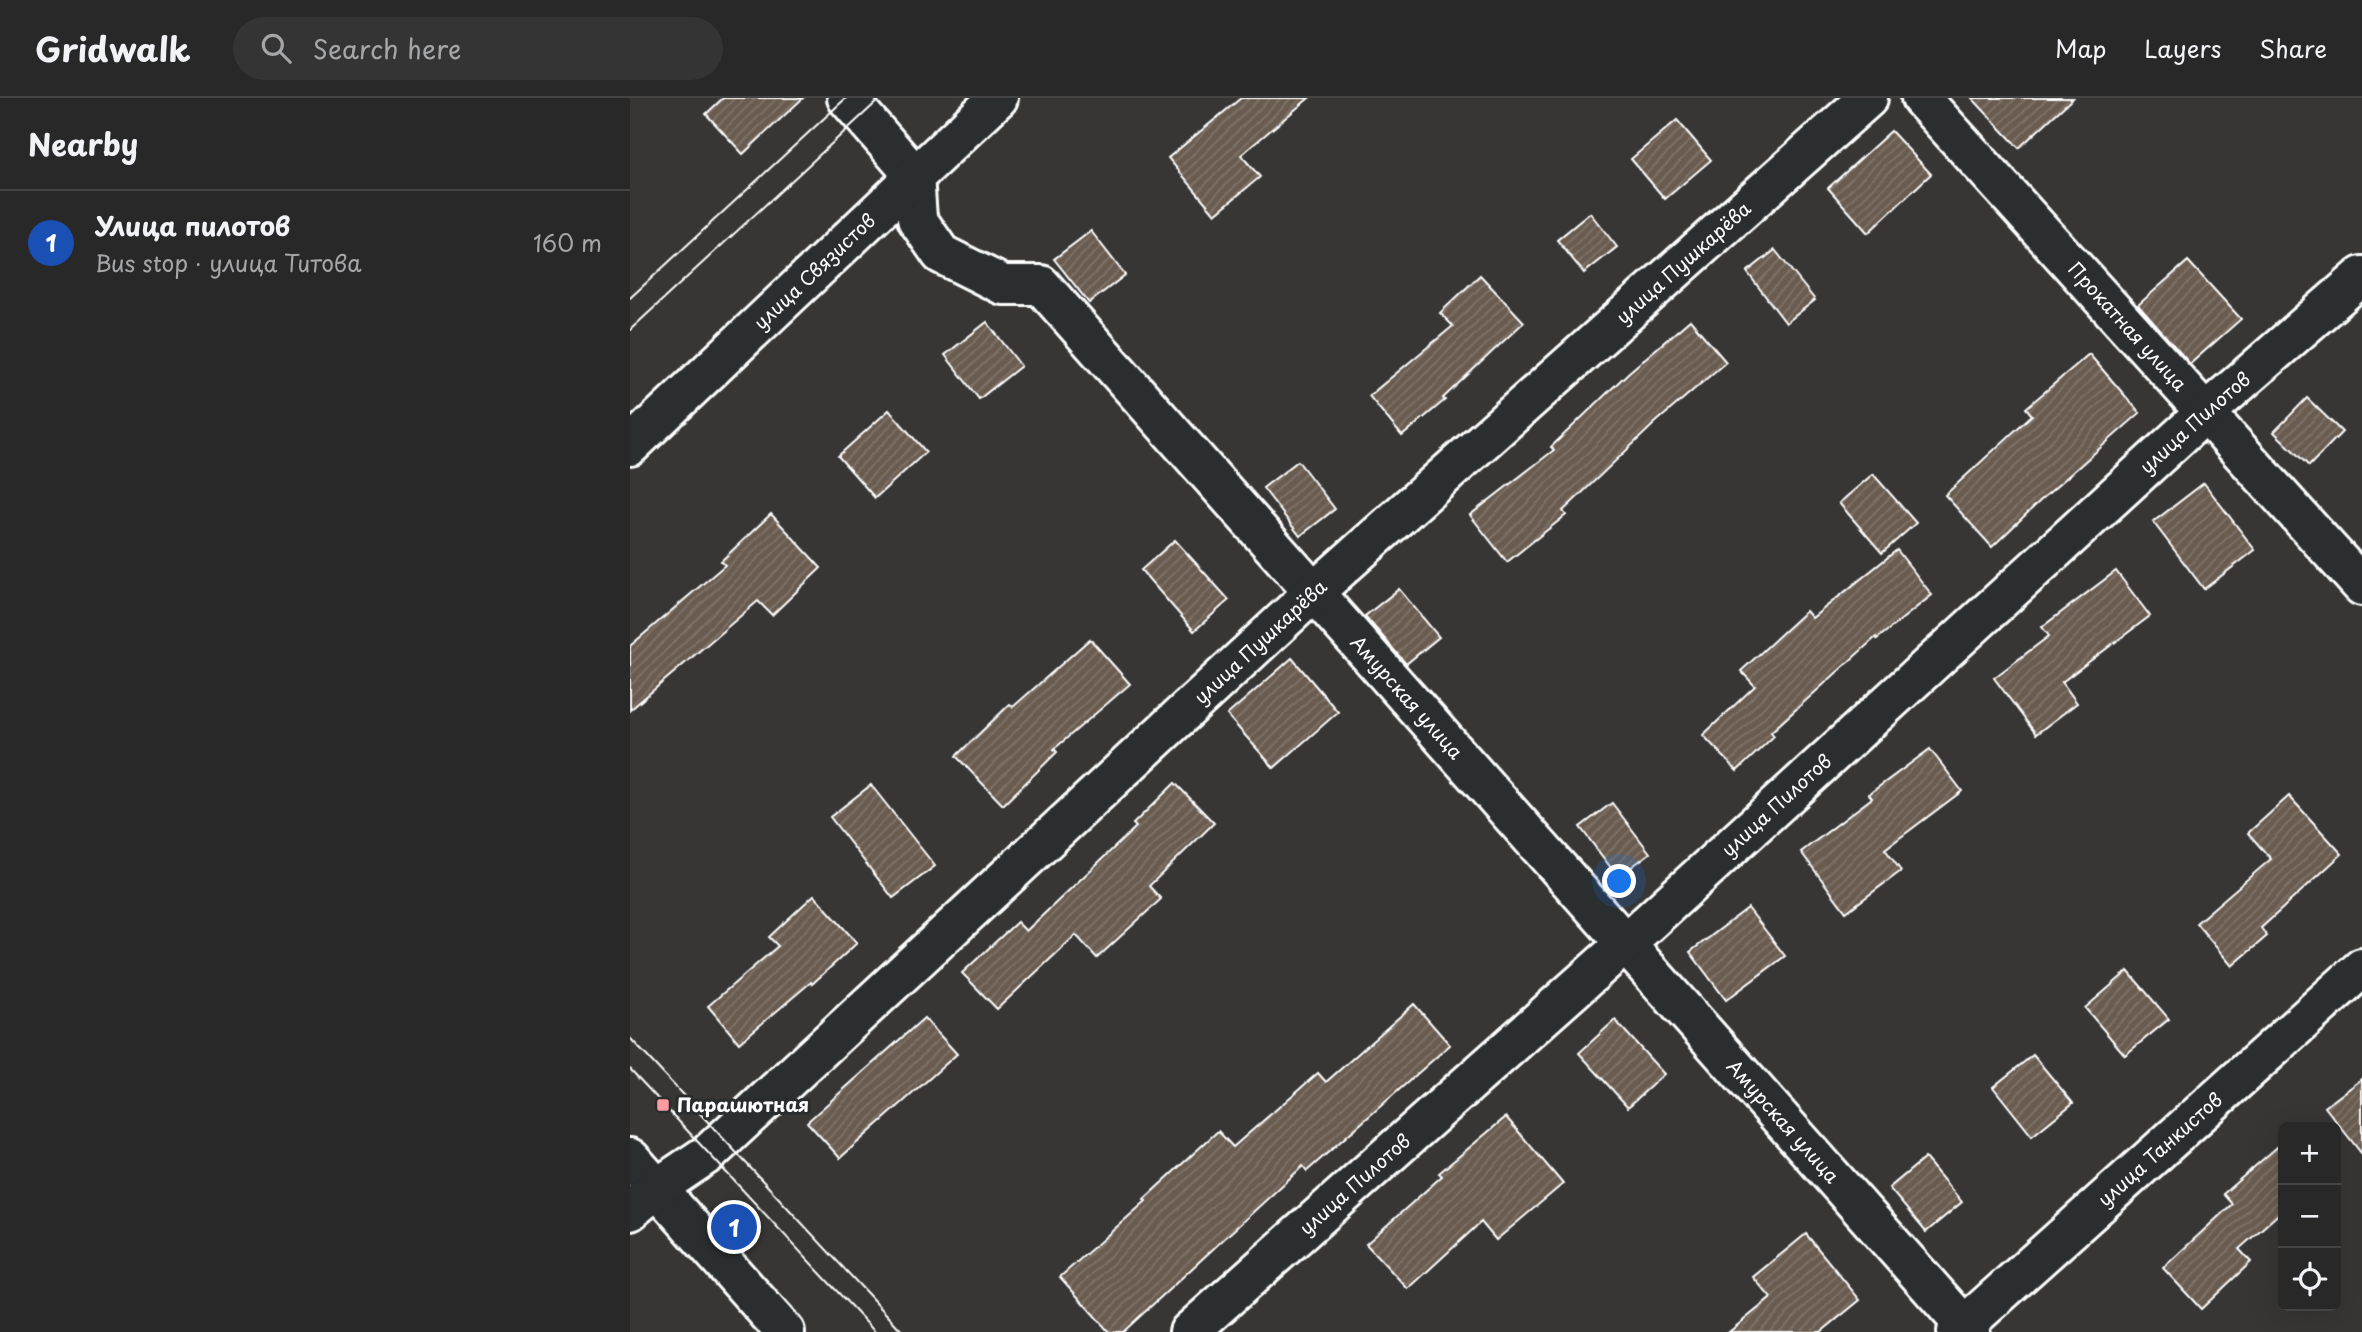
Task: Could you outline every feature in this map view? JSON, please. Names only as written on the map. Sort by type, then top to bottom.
[{"type":"street","points":[[846,98],[914,175]]},
{"type":"street","name":"улица Связистов","points":[[630,446],[998,98]]},
{"type":"street","name":"улица Пушкарёва","points":[[643,1199],[709,1153],[1314,592],[1868,98]]},
{"type":"street","name":"Прокатная улица","points":[[1921,98],[2362,586]]},
{"type":"street","name":"Амурская улица","points":[[914,175],[917,219],[941,254],[1003,285],[1041,285],[1964,1330]]},
{"type":"street","name":"улица Пилотов","points":[[1189,1332],[1625,944],[2205,414],[2362,276]]},
{"type":"street","name":"улица Танкистов","points":[[1964,1330],[2362,968]]},
{"type":"street","points":[[630,1158],[643,1199],[785,1332]]},
{"type":"building","points":[[723,98],[803,98],[743,154],[706,114]]},
{"type":"building","points":[[1241,98],[1309,98],[1241,155],[1260,177],[1215,214],[1168,158]]},
{"type":"building","points":[[1972,98],[2073,98],[2019,148]]},
{"type":"building","points":[[1677,120],[1711,160],[1665,199],[1631,159]]},
{"type":"building","points":[[1891,131],[1931,174],[1868,233],[1828,188]]},
{"type":"building","points":[[1590,213],[1617,247],[1584,273],[1557,240]]},
{"type":"building","points":[[1091,231],[1125,275],[1089,303],[1054,259]]},
{"type":"building","points":[[1775,250],[1815,300],[1786,323],[1747,272]]},
{"type":"building","points":[[2188,261],[2241,319],[2190,364],[2138,305]]},
{"type":"building","points":[[1480,275],[1524,322],[1443,398],[1445,400],[1402,436],[1369,396],[1453,326],[1440,313]]},
{"type":"building","points":[[1690,320],[1726,362],[1655,423],[1563,511],[1566,515],[1507,562],[1470,515],[1554,450],[1551,447],[1628,373]]},
{"type":"building","points":[[987,322],[1021,366],[979,399],[945,355]]},
{"type":"building","points":[[2089,354],[2140,413],[1992,547],[1945,495],[2032,415],[2026,408]]},
{"type":"building","points":[[2307,398],[2342,432],[2309,466],[2274,432]]},
{"type":"building","points":[[889,410],[926,452],[875,498],[838,456]]},
{"type":"building","points":[[1298,461],[1335,509],[1300,536],[1263,488]]},
{"type":"building","points":[[1873,474],[1916,523],[1882,553],[1839,503]]},
{"type":"building","points":[[2204,483],[2255,550],[2204,589],[2153,522]]},
{"type":"building","points":[[771,514],[821,568],[772,615],[758,601],[630,710],[630,646],[725,565],[721,561]]},
{"type":"building","points":[[1175,540],[1229,600],[1194,631],[1141,570]]},
{"type":"building","points":[[1897,550],[1932,595],[1877,639],[1876,637],[1771,732],[1774,736],[1737,771],[1703,735],[1755,686],[1741,671],[1806,611],[1812,618]]},
{"type":"building","points":[[2116,571],[2150,616],[2062,682],[2077,703],[2036,734],[1994,678],[2049,636],[2042,627]]},
{"type":"building","points":[[1399,589],[1439,637],[1406,664],[1365,616]]},
{"type":"building","points":[[1090,639],[1130,684],[1054,749],[1057,752],[1003,805],[956,756],[1010,704],[1013,707]]},
{"type":"building","points":[[1292,658],[1338,712],[1274,768],[1227,715]]},
{"type":"building","points":[[1930,749],[1962,791],[1885,849],[1901,871],[1846,912],[1801,852],[1872,798],[1869,794]]},
{"type":"building","points":[[1175,783],[1214,823],[1149,886],[1161,899],[1097,958],[1076,935],[997,1009],[962,973],[1017,922],[1026,931],[1136,827],[1133,824]]},
{"type":"building","points":[[871,785],[935,866],[893,898],[830,817]]},
{"type":"building","points":[[2289,796],[2342,854],[2261,928],[2267,936],[2232,966],[2196,923],[2271,859],[2248,833]]},
{"type":"building","points":[[1612,803],[1650,853],[1618,877],[1580,827]]},
{"type":"building","points":[[814,895],[857,943],[812,984],[811,982],[739,1043],[708,1006],[778,946],[769,937]]},
{"type":"building","points":[[1748,908],[1785,956],[1726,1000],[1690,952]]},
{"type":"building","points":[[2128,971],[2169,1019],[2125,1055],[2085,1008]]},
{"type":"building","points":[[1414,1004],[1450,1045],[1307,1171],[1303,1166],[1123,1332],[1109,1332],[1060,1277],[1146,1201],[1144,1199],[1218,1131],[1233,1147],[1318,1073],[1326,1082]]},
{"type":"building","points":[[924,1018],[957,1054],[840,1158],[807,1122]]},
{"type":"building","points":[[1615,1020],[1664,1074],[1628,1107],[1579,1053]]},
{"type":"building","points":[[2033,1055],[2073,1103],[2032,1136],[1993,1087]]},
{"type":"building","points":[[2362,1079],[2362,1154],[2341,1127],[2341,1122],[2337,1122],[2325,1107]]},
{"type":"building","points":[[1506,1117],[1563,1184],[1496,1240],[1481,1222],[1408,1289],[1366,1244],[1442,1176],[1439,1173]]},
{"type":"building","points":[[2278,1146],[2278,1214],[2239,1249],[2251,1262],[2201,1309],[2163,1268],[2232,1204],[2223,1194]]},
{"type":"building","points":[[1925,1158],[1962,1202],[1926,1232],[1889,1188]]},
{"type":"building","points":[[1806,1234],[1860,1300],[1821,1332],[1729,1332],[1771,1298],[1753,1277]]},
{"type":"tram line","points":[[630,298],[846,98]]},
{"type":"tram line","points":[[630,330],[881,98]]},
{"type":"tram line","points":[[630,1038],[903,1332]]},
{"type":"tram line","points":[[630,1069],[875,1332]]},
{"type":"place","name":"Парашютная","points":[[663,1105]]},
{"type":"place","name":"Улица пилотов","points":[[734,1227]]}]
